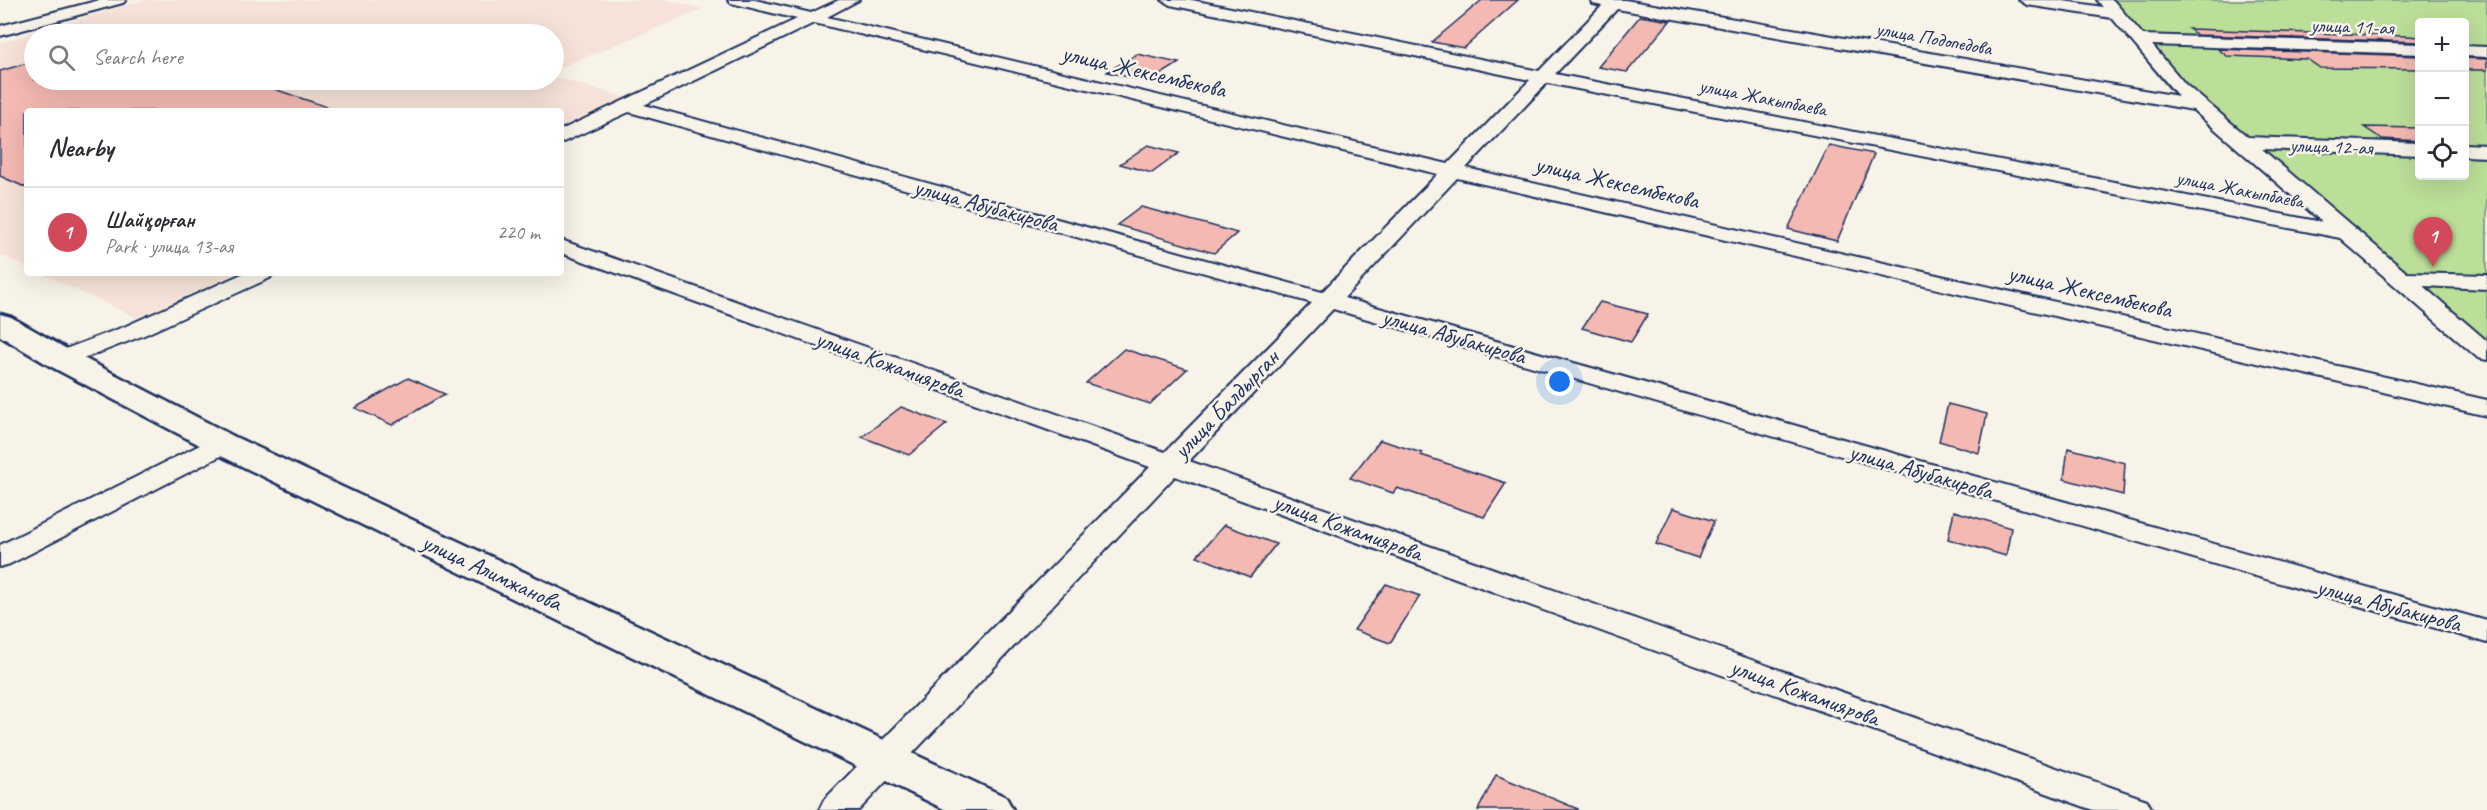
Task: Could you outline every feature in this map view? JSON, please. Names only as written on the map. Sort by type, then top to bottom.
[{"type":"street","points":[[27,24],[118,0]]},
{"type":"street","name":"улица Жексембекова","points":[[736,0],[1452,171],[2487,408]]},
{"type":"street","points":[[564,136],[852,0]]},
{"type":"street","name":"улица Жакыпбаева","points":[[1170,0],[1542,77],[2348,233]]},
{"type":"street","points":[[2027,0],[2111,7],[2180,89],[2487,353]]},
{"type":"street","name":"улица Балдырган","points":[[837,810],[1542,77],[1607,1]]},
{"type":"street","name":"улица Подопедова","points":[[1607,1],[2198,105]]},
{"type":"street","points":[[0,31],[24,25]]},
{"type":"street","name":"улица 11-ая","points":[[2139,40],[2415,49]]},
{"type":"street","points":[[2469,51],[2487,52]]},
{"type":"street","name":"улица Абубакирова","points":[[628,106],[1327,300],[2487,632]]},
{"type":"street","name":"улица 12-ая","points":[[2243,143],[2415,148]]},
{"type":"street","points":[[2469,150],[2487,151]]},
{"type":"street","name":"улица Кожамиярова","points":[[564,247],[2134,810]]},
{"type":"street","points":[[61,359],[134,331],[255,276]]},
{"type":"street","points":[[2401,279],[2487,282]]},
{"type":"street","name":"улица Алимжанова","points":[[0,323],[61,359],[223,444],[886,758],[990,810]]},
{"type":"street","points":[[0,557],[223,444]]},
{"type":"shaded area","points":[[144,0],[667,0],[703,9],[564,66],[564,24],[64,24]]},
{"type":"shaded area","points":[[24,36],[24,90],[564,90],[564,80],[627,98],[564,126],[564,108],[24,108],[24,266],[0,255],[0,43]]},
{"type":"shaded area","points":[[46,276],[229,276],[137,318]]},
{"type":"green space","points":[[2098,0],[2487,0],[2487,358],[2174,95]]},
{"type":"building","points":[[1482,0],[1518,0],[1464,48],[1432,42]]},
{"type":"building","points":[[1640,16],[1670,21],[1627,72],[1598,67]]},
{"type":"building","points":[[2189,29],[2407,36],[2415,37],[2415,42],[2197,35]]},
{"type":"building","points":[[2218,49],[2415,56],[2415,69],[2320,68],[2307,59],[2227,56]]},
{"type":"building","points":[[1137,54],[1179,63],[1149,82],[1107,72]]},
{"type":"building","points":[[2469,58],[2487,59],[2487,70],[2469,70]]},
{"type":"building","points":[[24,64],[24,90],[277,90],[327,107],[24,108],[24,187],[0,176],[0,71]]},
{"type":"building","points":[[2364,127],[2415,128],[2415,141],[2382,139]]},
{"type":"building","points":[[1148,145],[1179,153],[1152,173],[1120,164]]},
{"type":"building","points":[[1829,145],[1874,154],[1837,241],[1788,229]]},
{"type":"building","points":[[1141,207],[1237,233],[1214,253],[1117,225]]},
{"type":"building","points":[[1600,302],[1648,314],[1631,342],[1582,328]]},
{"type":"building","points":[[1124,349],[1187,369],[1150,404],[1086,383]]},
{"type":"building","points":[[408,378],[445,394],[392,425],[355,408]]},
{"type":"building","points":[[1948,404],[1987,414],[1979,453],[1939,441]]},
{"type":"building","points":[[901,407],[947,424],[909,455],[862,437]]},
{"type":"building","points":[[1380,440],[1506,483],[1484,517],[1397,488],[1393,493],[1350,478]]},
{"type":"building","points":[[2068,448],[2125,463],[2123,495],[2064,479]]},
{"type":"building","points":[[1673,508],[1714,521],[1698,558],[1656,544]]},
{"type":"building","points":[[1954,511],[2011,528],[2006,556],[1948,539]]},
{"type":"building","points":[[1224,525],[1276,544],[1250,577],[1197,556]]},
{"type":"building","points":[[1386,584],[1420,596],[1390,643],[1354,630]]},
{"type":"building","points":[[1496,775],[1578,809],[1578,810],[1478,810]]},
{"type":"place","name":"Шайқорған","points":[[2433,267]]}]
